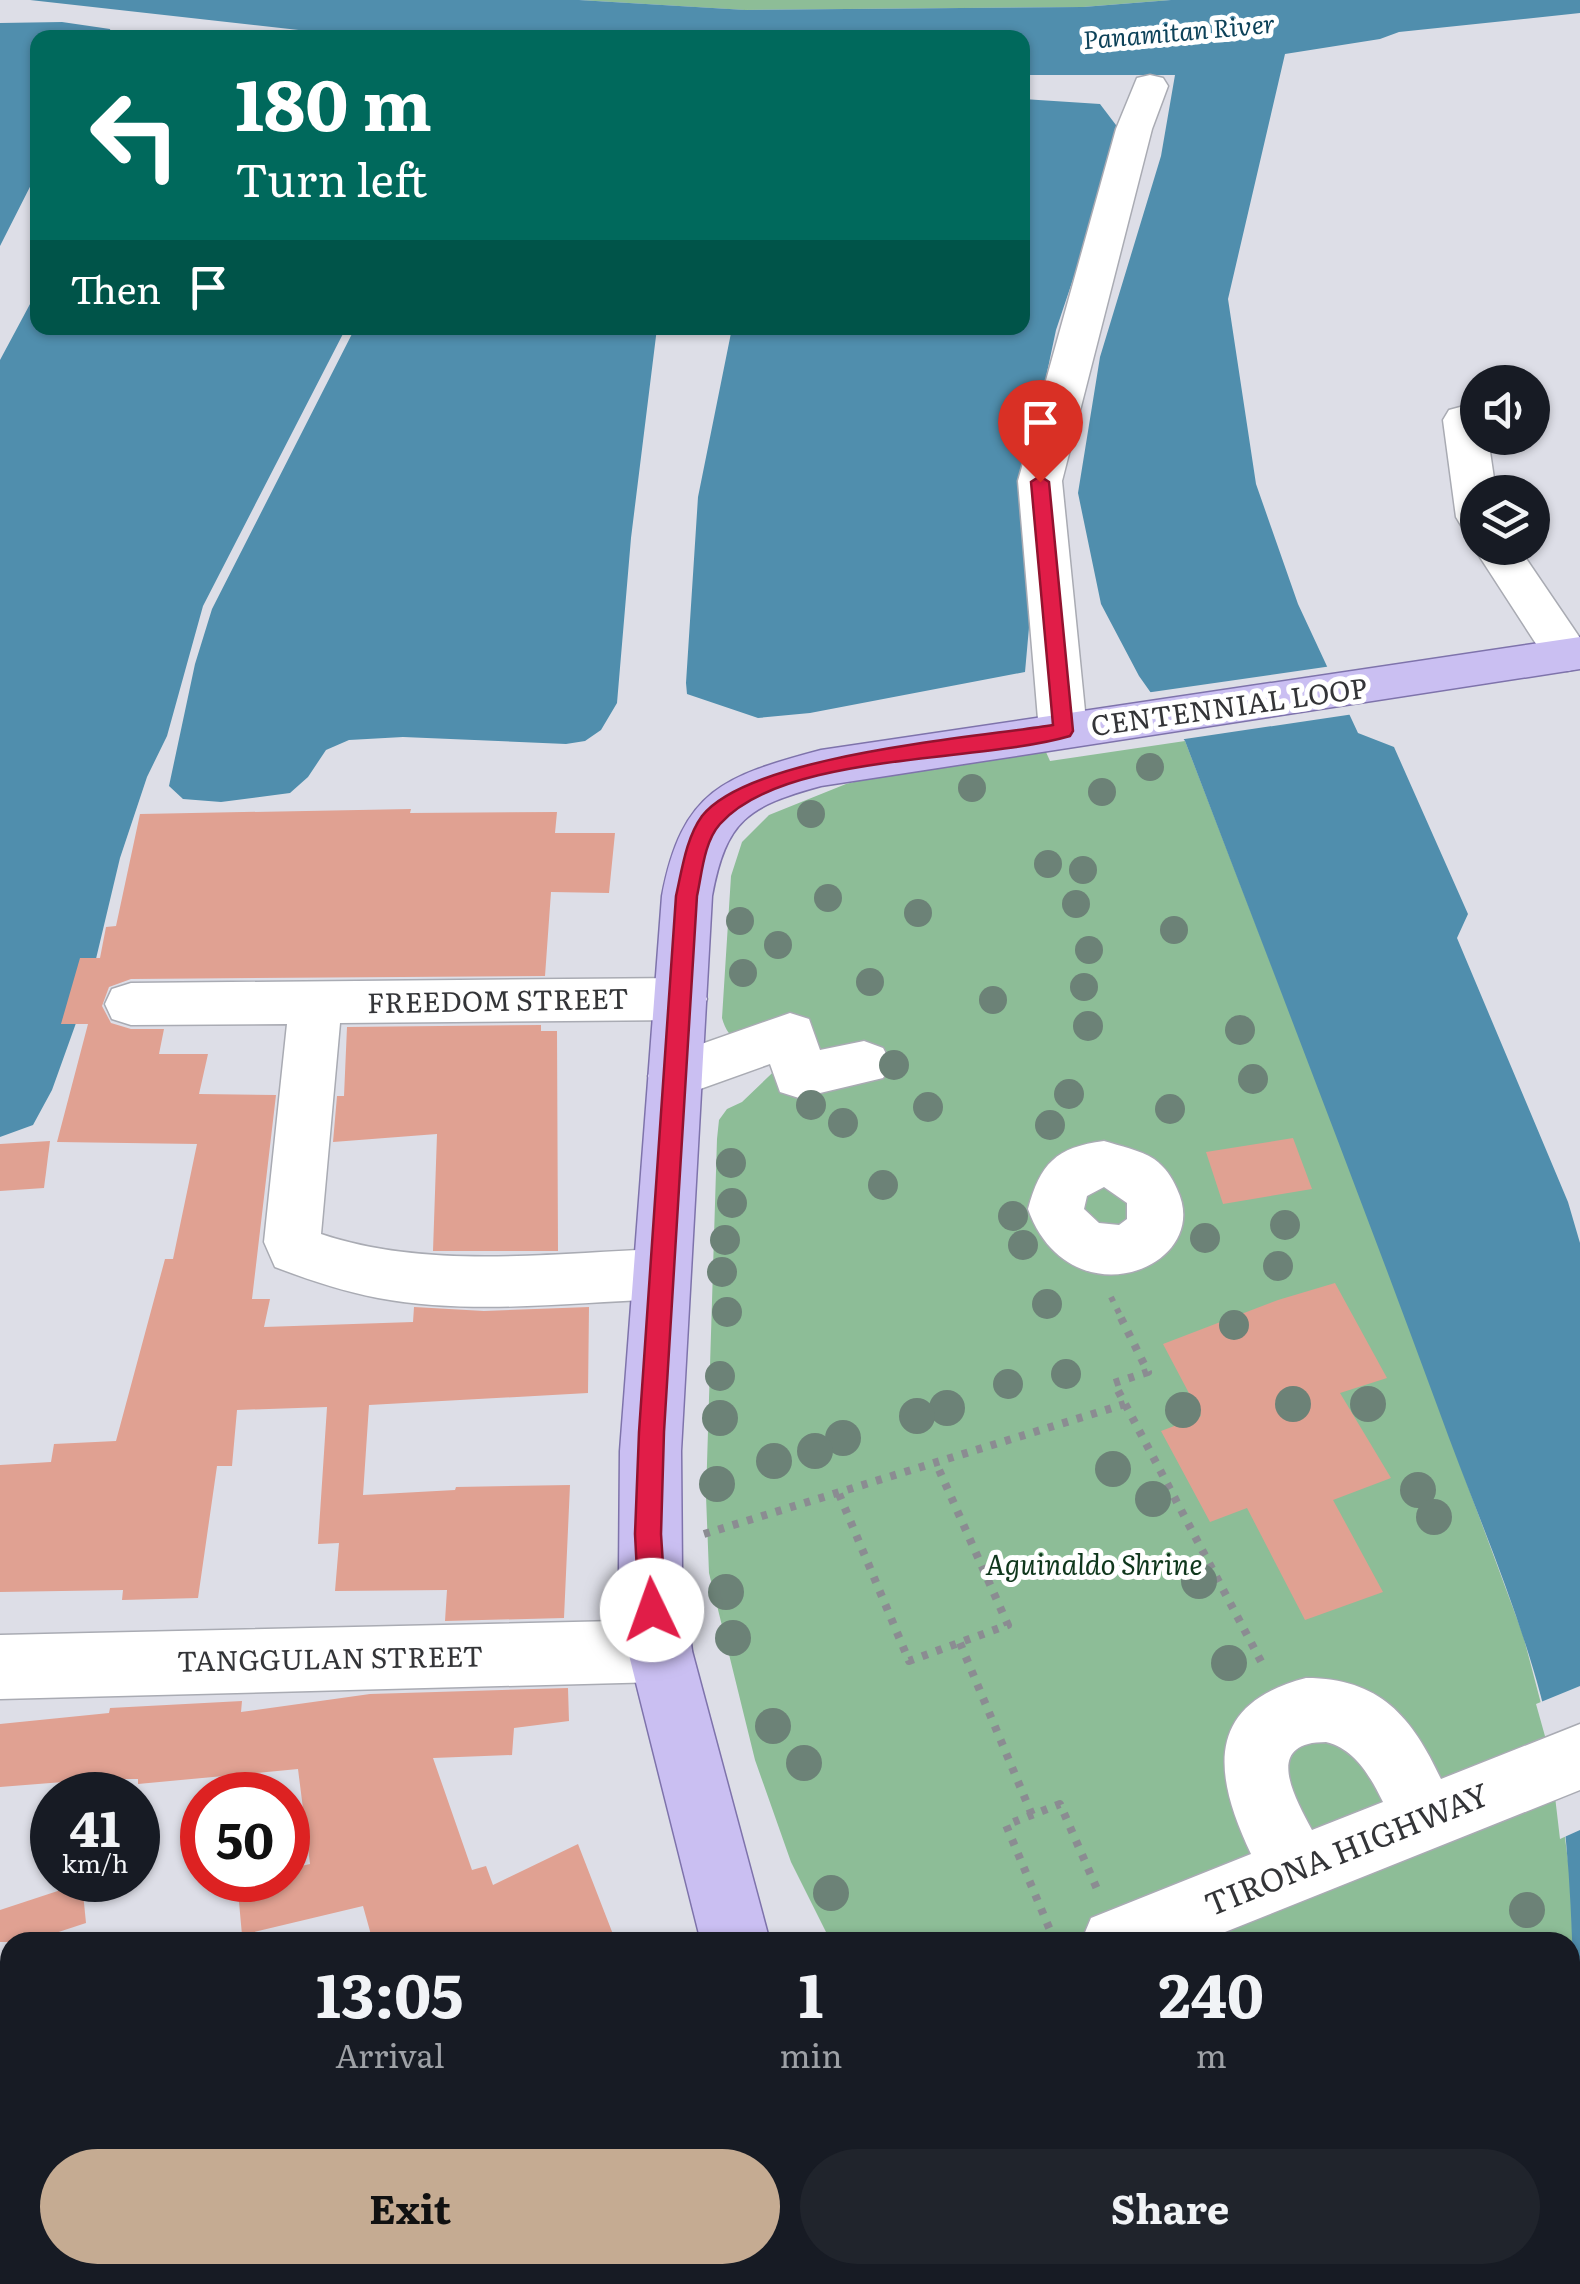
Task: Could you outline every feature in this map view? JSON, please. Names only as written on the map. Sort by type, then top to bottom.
[{"type":"main road","name":"CENTENNIAL LOOP","points":[[732,1932],[660,1651],[652,1610],[648,1534],[661,1274],[690,869],[710,822],[738,796],[822,768],[1574,654]]},
{"type":"street","points":[[1084,728],[1040,482],[1134,129],[1150,86]]},
{"type":"street","points":[[1509,565],[1574,654]]},
{"type":"street","name":"FREEDOM STREET","points":[[132,1004],[681,999]]},
{"type":"street","points":[[316,1003],[292,1242],[295,1250],[345,1268],[461,1280],[661,1274]]},
{"type":"street","points":[[675,1076],[790,1034],[799,1076],[864,1063]]},
{"type":"street","name":"TANGGULAN STREET","points":[[0,1667],[660,1651]]},
{"type":"street","points":[[1296,1870],[1256,1784],[1261,1740],[1274,1723],[1289,1714],[1311,1708],[1339,1710],[1362,1720],[1382,1739],[1425,1818]]},
{"type":"street","name":"TIRONA HIGHWAY","points":[[1142,1932],[1552,1769]]},
{"type":"path","points":[[1084,1245],[1148,1372],[1114,1383],[1289,1714]]},
{"type":"path","points":[[707,1534],[1125,1404]]},
{"type":"path","points":[[840,1494],[910,1660],[1008,1625],[936,1464]]},
{"type":"path","points":[[960,1642],[1032,1816]]},
{"type":"path","points":[[1051,1932],[1006,1825],[1060,1804],[1113,1932]]},
{"type":"green space","points":[[579,0],[1171,0],[1083,7],[745,10]]},
{"type":"green space","name":"Aguinaldo Shrine","points":[[1185,741],[1359,1192],[1523,1635],[1554,1753],[1571,1884],[1572,1932],[826,1932],[791,1862],[755,1760],[709,1573],[706,1496],[719,1120],[790,1056],[740,1043],[726,1029],[722,1018],[731,876],[742,842],[769,815],[846,784],[886,774],[1046,752],[1050,761]]},
{"type":"water","name":"Panamitan River","points":[[30,0],[579,0],[746,10],[1083,7],[1171,0],[1580,0],[1580,13],[1399,32],[1380,39],[1285,54],[1228,299],[1256,484],[1298,604],[1358,733],[1394,747],[1468,914],[1457,938],[1568,1202],[1580,1243],[1580,1932],[1572,1932],[1568,1860],[1554,1753],[1532,1665],[1503,1579],[1185,741],[1139,676],[1101,604],[1078,493],[1100,357],[1161,156],[1175,75],[1030,75],[1030,30],[298,30]]},
{"type":"water","points":[[62,22],[110,30],[30,30],[30,187],[0,246],[0,23]]},
{"type":"water","points":[[1030,99],[1100,104],[1119,129],[1112,163],[1056,330],[1038,415],[1032,594],[1025,672],[810,713],[758,718],[687,694],[698,497],[731,335],[1030,335]]},
{"type":"water","points":[[30,304],[30,335],[342,335],[203,606],[167,736],[147,777],[120,858],[90,984],[52,1090],[33,1125],[0,1137],[0,360]]},
{"type":"water","points":[[351,335],[656,335],[631,538],[617,703],[601,730],[585,741],[566,744],[403,737],[349,740],[326,750],[308,777],[290,793],[221,802],[183,799],[169,786],[195,664],[212,609]]},
{"type":"pier","points":[[1332,666],[1354,714],[1178,740],[1145,693]]},
{"type":"pier","points":[[1580,1686],[1580,1830],[1560,1839],[1550,1754],[1536,1704]]},
{"type":"building","points":[[411,809],[410,813],[557,812],[555,833],[615,833],[609,893],[551,892],[545,976],[131,979],[109,987],[102,1006],[111,1023],[131,1029],[164,1029],[159,1054],[208,1054],[199,1094],[276,1095],[252,1299],[270,1299],[264,1327],[413,1322],[414,1307],[484,1311],[589,1307],[588,1393],[369,1405],[363,1495],[456,1487],[570,1485],[564,1618],[445,1621],[447,1590],[335,1591],[339,1543],[318,1544],[327,1407],[237,1410],[232,1466],[217,1466],[198,1598],[122,1600],[123,1590],[0,1592],[0,1465],[51,1462],[54,1444],[116,1441],[165,1259],[173,1259],[197,1144],[57,1142],[88,1024],[61,1024],[80,958],[100,958],[106,927],[116,926],[140,814]]},
{"type":"building","points":[[541,1025],[541,1031],[557,1031],[558,1251],[433,1251],[437,1134],[333,1142],[337,1096],[344,1096],[347,1027]]},
{"type":"building","points":[[1293,1138],[1312,1189],[1223,1204],[1206,1152]]},
{"type":"building","points":[[50,1141],[44,1188],[0,1191],[0,1144]]},
{"type":"building","points":[[1335,1283],[1387,1378],[1340,1393],[1391,1478],[1333,1500],[1383,1592],[1305,1620],[1247,1508],[1210,1522],[1161,1431],[1201,1416],[1163,1344],[1278,1300]]},
{"type":"building","points":[[568,1688],[569,1721],[514,1728],[512,1755],[433,1758],[472,1870],[486,1866],[493,1885],[578,1844],[612,1932],[370,1932],[363,1906],[242,1932],[239,1902],[310,1902],[310,1772],[298,1769],[180,1772],[180,1780],[160,1782],[160,1772],[30,1772],[30,1785],[0,1787],[0,1724],[109,1713],[110,1708],[242,1701],[241,1712],[370,1694]]},
{"type":"building","points":[[30,1900],[84,1902],[86,1923],[59,1932],[0,1932],[0,1910]]},
{"type":"route","points":[[652,1610],[648,1534],[651,1432],[687,896],[698,845],[710,822],[738,796],[762,785],[822,768],[1064,731],[1040,482]]}]
